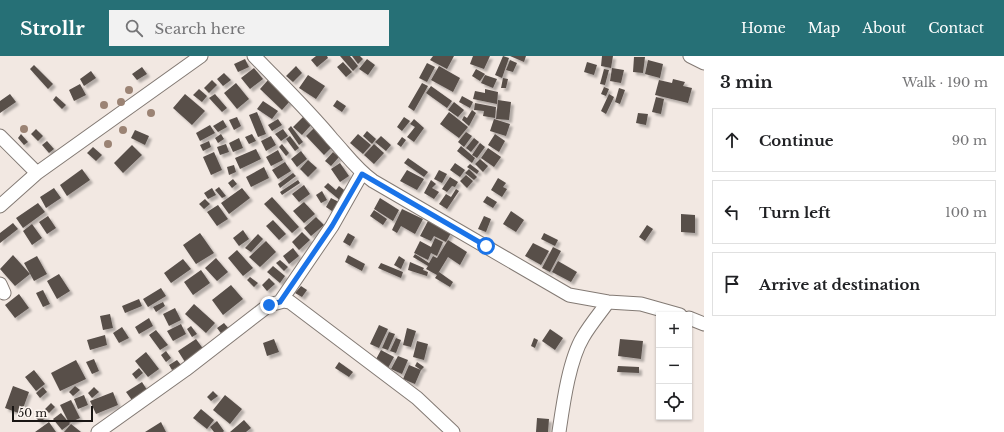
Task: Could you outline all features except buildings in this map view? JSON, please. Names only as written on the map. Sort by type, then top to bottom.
[{"type":"street","points":[[0,206],[38,174],[201,56]]},
{"type":"street","points":[[254,56],[333,139],[348,159],[362,174],[569,296],[608,302],[641,304],[669,312]]},
{"type":"street","points":[[690,56],[704,63]]},
{"type":"street","points":[[0,136],[38,174]]},
{"type":"street","points":[[280,302],[332,226],[362,174]]},
{"type":"street","points":[[98,432],[185,370],[269,305],[280,302],[290,302],[417,398],[453,432]]},
{"type":"street","points":[[559,432],[562,405],[576,352],[582,338],[608,302]]},
{"type":"street","points":[[692,319],[704,324]]},
{"type":"route","points":[[269,305],[280,302],[332,226],[362,174],[486,246]]}]
